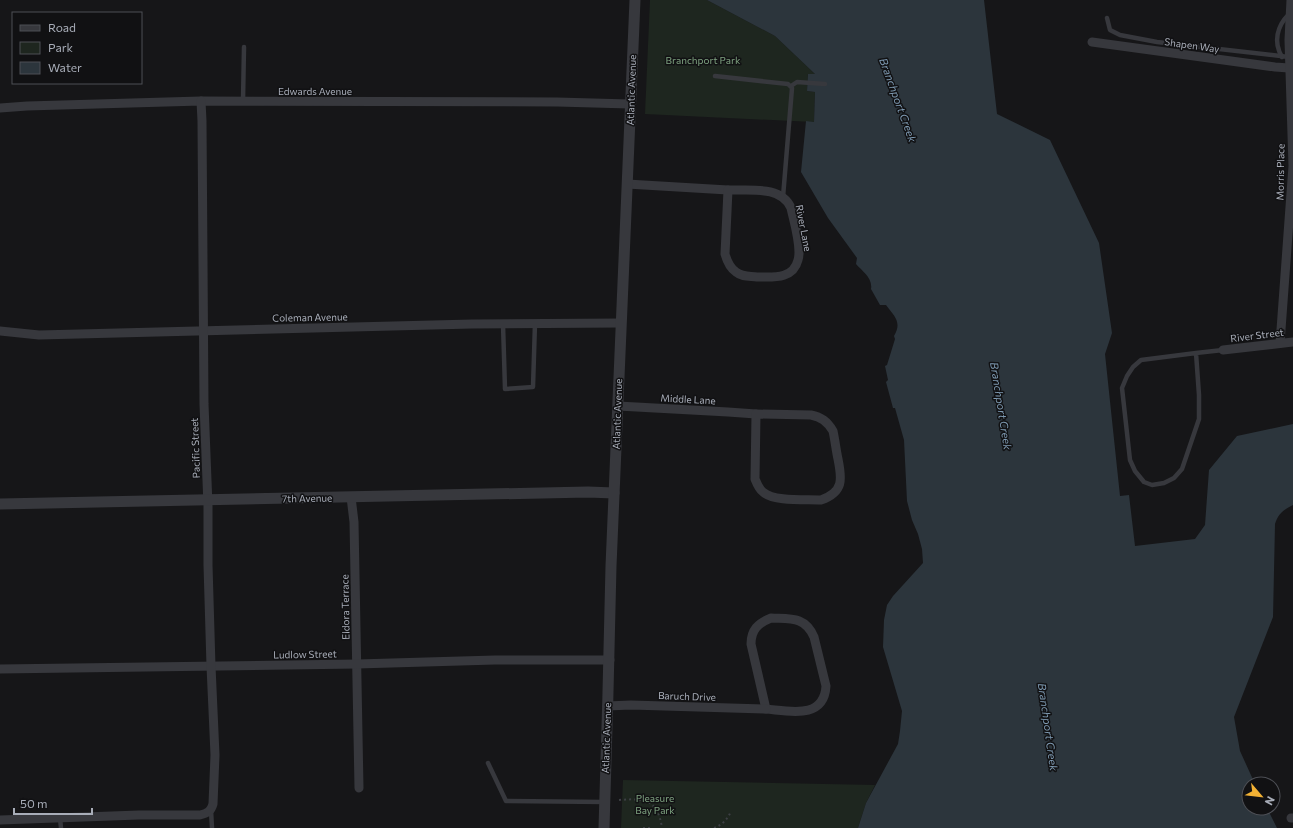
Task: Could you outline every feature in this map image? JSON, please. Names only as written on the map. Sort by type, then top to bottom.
[{"type":"street","name":"Atlantic Avenue","points":[[604,828],[607,706],[610,660],[611,566],[635,0]]},
{"type":"street","name":"Morris Place","points":[[1280,343],[1291,205],[1293,154],[1289,68],[1286,57],[1291,0]]},
{"type":"street","name":"Shapen Way","points":[[1092,42],[1289,68]]},
{"type":"street","name":"Edwards Avenue","points":[[0,108],[201,101],[557,102],[630,104]]},
{"type":"street","name":"Pacific Street","points":[[201,101],[204,404],[208,500],[211,666],[215,755],[214,795],[211,810]]},
{"type":"street","name":"River Lane","points":[[627,184],[772,192],[783,197],[789,203],[791,208],[800,252],[795,268],[788,274],[778,278],[743,276],[731,268],[725,254],[728,190]]},
{"type":"street","name":"Coleman Avenue","points":[[0,330],[39,335],[503,324],[621,323]]},
{"type":"street","name":"River Street","points":[[1223,350],[1293,342]]},
{"type":"street","name":"Middle Lane","points":[[618,406],[818,416],[829,424],[833,431],[841,476],[838,488],[834,493],[821,500],[774,498],[763,493],[755,479],[756,414]]},
{"type":"street","name":"7th Avenue","points":[[0,504],[580,492],[614,493]]},
{"type":"street","name":"Eldora Terrace","points":[[351,497],[354,522],[359,788]]},
{"type":"street","name":"Baruch Drive","points":[[607,706],[632,705],[766,709],[805,712],[818,706],[824,697],[826,686],[814,637],[811,630],[806,625],[795,619],[771,618],[762,621],[753,630],[750,644],[766,709]]},
{"type":"street","name":"Ludlow Street","points":[[0,669],[357,664],[495,660],[610,660]]},
{"type":"street","points":[[0,820],[139,815],[200,815],[207,814],[211,810]]},
{"type":"lane","points":[[1107,18],[1110,30],[1120,36],[1286,57]]},
{"type":"lane","points":[[243,102],[244,47]]},
{"type":"lane","points":[[715,76],[788,84],[791,86]]},
{"type":"lane","points":[[791,86],[796,82],[825,84]]},
{"type":"lane","points":[[783,197],[792,90],[791,86]]},
{"type":"lane","points":[[503,324],[505,388],[533,387],[535,324]]},
{"type":"lane","points":[[1196,353],[1199,419],[1182,469],[1174,478],[1164,483],[1152,485],[1144,482],[1135,471],[1130,460],[1122,388],[1127,376],[1133,367],[1141,360],[1196,353],[1223,350]]},
{"type":"lane","points":[[488,763],[506,801],[605,802]]},
{"type":"lane","points":[[211,810],[212,828]]},
{"type":"lane","points":[[60,818],[61,828]]},
{"type":"path","points":[[618,800],[636,799],[649,802],[654,805],[662,828]]},
{"type":"path","points":[[716,828],[724,822],[731,811]]},
{"type":"path","points":[[643,828],[652,828]]},
{"type":"green space","name":"Branchport Park","points":[[650,0],[707,0],[775,36],[815,74],[808,74],[807,91],[815,92],[814,122],[645,114]]},
{"type":"green space","name":"Pleasure Bay Park","points":[[623,780],[875,785],[866,803],[858,828],[621,828]]},
{"type":"water","name":"Branchport Creek","points":[[707,0],[984,0],[997,114],[1050,140],[1099,243],[1112,333],[1105,354],[1120,496],[1129,495],[1135,546],[1195,539],[1205,525],[1209,470],[1237,436],[1293,424],[1293,505],[1281,513],[1275,524],[1273,617],[1234,717],[1240,751],[1251,776],[1241,776],[1241,816],[1271,816],[1277,828],[858,828],[866,803],[898,744],[900,731],[902,711],[883,647],[884,620],[887,605],[893,596],[923,563],[922,549],[907,501],[904,440],[886,382],[888,380],[885,366],[887,365],[895,339],[894,336],[897,327],[895,316],[886,305],[880,305],[871,289],[869,278],[856,264],[857,258],[828,218],[801,172],[806,121],[814,122],[815,92],[807,91],[808,74],[815,74],[775,36]]}]
